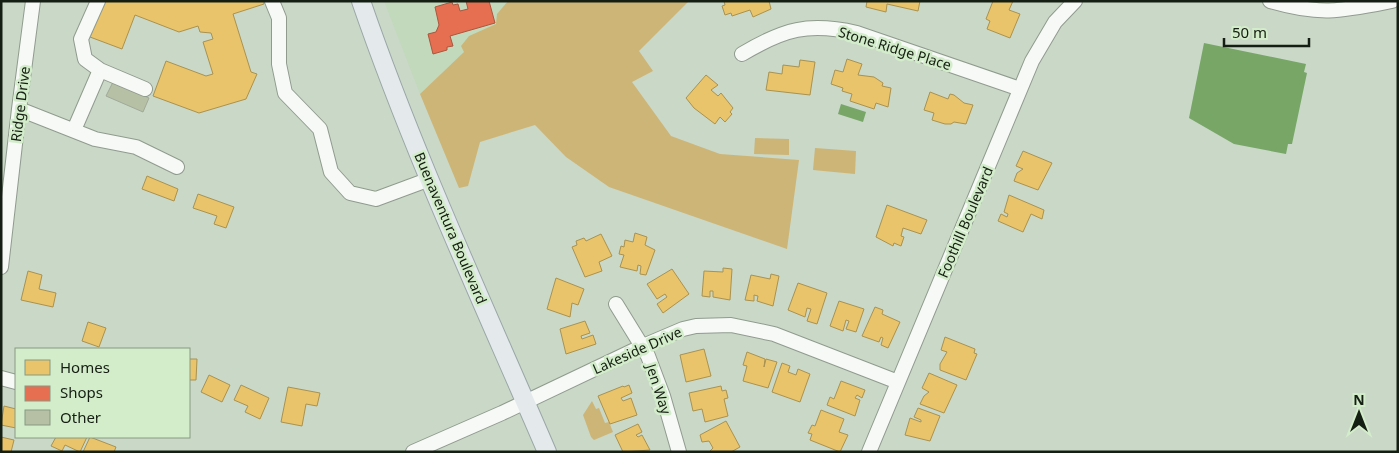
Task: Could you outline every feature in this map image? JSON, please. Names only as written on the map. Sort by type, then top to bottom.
[{"type":"main road","name":"Buenaventura Boulevard","points":[[361,1],[384,65],[430,179],[547,452]]},
{"type":"street","name":"Ridge Drive","points":[[1,266],[19,109],[34,1]]},
{"type":"street","points":[[98,1],[81,38],[85,59],[100,70],[145,90]]},
{"type":"street","points":[[272,1],[278,18],[278,64],[285,92],[320,129],[331,172],[350,193],[376,199],[430,179]]},
{"type":"street","name":"Foothill Boulevard","points":[[869,452],[1043,37],[1064,10],[1075,1]]},
{"type":"street","points":[[1270,1],[1298,10],[1320,12],[1392,1]]},
{"type":"street","name":"Stone Ridge Place","points":[[742,54],[786,32],[818,26],[865,36],[1020,89]]},
{"type":"street","points":[[74,130],[100,70]]},
{"type":"street","points":[[19,109],[94,138],[136,146],[177,167]]},
{"type":"street","name":"Jen Way","points":[[616,304],[643,346],[663,396],[678,452]]},
{"type":"street","name":"Lakeside Drive","points":[[413,452],[643,346],[683,329],[696,326],[713,324],[748,327],[782,337],[898,382]]},
{"type":"street","points":[[1,378],[15,382]]},
{"type":"shaded area","points":[[384,1],[508,1],[497,14],[497,24],[469,36],[464,52],[420,94]]},
{"type":"shaded area","points":[[508,1],[689,1],[639,51],[653,71],[632,82],[671,136],[720,154],[799,160],[787,249],[609,187],[566,157],[535,125],[480,142],[468,186],[459,188],[420,94],[464,52],[461,46],[469,36],[496,24],[497,14]]},
{"type":"shaded area","points":[[1204,43],[1306,64],[1304,72],[1307,73],[1292,144],[1288,144],[1286,154],[1234,144],[1189,118]]},
{"type":"shaded area","points":[[841,104],[866,112],[863,122],[838,114]]},
{"type":"shaded area","points":[[755,138],[789,139],[789,155],[754,154]]},
{"type":"shaded area","points":[[815,148],[856,151],[855,174],[813,170]]},
{"type":"shaded area","points":[[592,401],[596,409],[599,408],[605,423],[609,422],[613,432],[594,440],[591,437],[583,415]]},
{"type":"building: Homes","points":[[104,1],[264,1],[264,4],[233,14],[251,72],[257,74],[246,99],[199,113],[153,96],[166,61],[206,76],[213,74],[203,42],[213,39],[211,33],[200,32],[198,26],[179,32],[135,15],[122,49],[90,37]]},
{"type":"building: Homes","points":[[724,1],[769,1],[771,9],[753,17],[750,10],[732,16],[731,13],[725,15],[722,6],[725,5]]},
{"type":"building: Homes","points":[[867,1],[920,1],[918,11],[887,4],[886,12],[866,7]]},
{"type":"building: Homes","points":[[993,1],[1013,1],[1009,10],[1020,14],[1010,38],[987,29],[990,21],[986,19]]},
{"type":"building: Homes","points":[[847,59],[862,64],[858,75],[874,77],[883,83],[882,86],[891,88],[888,107],[876,103],[874,109],[850,101],[852,94],[842,91],[843,88],[831,84],[835,70],[843,72]]},
{"type":"building: Homes","points":[[800,60],[815,62],[810,95],[766,90],[769,72],[782,74],[783,65],[799,67]]},
{"type":"building: Homes","points":[[706,75],[718,85],[711,90],[718,96],[721,93],[733,108],[730,112],[732,114],[725,122],[720,117],[715,124],[694,108],[686,98]]},
{"type":"building: Homes","points":[[930,92],[948,99],[950,94],[954,95],[964,103],[973,105],[966,124],[954,122],[945,124],[932,120],[934,113],[924,110]]},
{"type":"building: Homes","points":[[1023,151],[1052,163],[1038,190],[1014,181],[1017,173],[1023,169],[1016,166]]},
{"type":"building: Homes","points":[[147,176],[178,189],[174,201],[142,189]]},
{"type":"building: Homes","points":[[198,194],[234,207],[226,228],[214,224],[217,216],[193,208]]},
{"type":"building: Homes","points":[[1009,195],[1044,210],[1042,219],[1031,214],[1023,232],[998,221],[1001,214],[1007,217],[1008,214],[1004,212]]},
{"type":"building: Homes","points":[[887,205],[927,220],[921,234],[903,228],[901,236],[904,237],[901,246],[894,243],[893,246],[876,237]]},
{"type":"building: Homes","points":[[635,233],[647,237],[645,245],[655,250],[646,275],[640,274],[641,266],[638,265],[637,271],[620,267],[624,255],[619,254],[621,246],[624,247],[625,240],[633,242]]},
{"type":"building: Homes","points":[[601,234],[612,256],[599,262],[602,271],[585,277],[572,247],[577,245],[576,241],[584,238],[586,241]]},
{"type":"building: Homes","points":[[723,268],[732,269],[730,300],[713,297],[713,291],[710,291],[710,297],[702,296],[704,271],[723,272]]},
{"type":"building: Homes","points":[[672,269],[689,294],[663,313],[657,304],[667,297],[665,294],[657,299],[647,284]]},
{"type":"building: Homes","points":[[28,271],[42,275],[39,289],[56,293],[53,307],[21,300]]},
{"type":"building: Homes","points":[[771,274],[779,276],[773,306],[757,301],[758,296],[754,295],[754,301],[745,300],[751,275],[770,279]]},
{"type":"building: Homes","points":[[556,278],[584,289],[578,305],[572,303],[570,317],[547,309]]},
{"type":"building: Homes","points":[[798,283],[827,293],[817,324],[807,321],[811,309],[807,308],[805,317],[788,310]]},
{"type":"building: Homes","points":[[839,301],[864,309],[856,332],[846,329],[849,321],[846,320],[843,331],[830,326]]},
{"type":"building: Homes","points":[[875,307],[883,310],[882,314],[900,322],[888,348],[881,345],[883,338],[881,337],[879,342],[862,336]]},
{"type":"building: Homes","points":[[585,321],[590,333],[581,336],[582,339],[593,335],[596,344],[566,354],[560,329]]},
{"type":"building: Homes","points":[[88,322],[106,328],[99,347],[82,341]]},
{"type":"building: Homes","points":[[945,337],[975,349],[974,353],[977,354],[966,380],[940,370],[940,364],[947,352],[941,350]]},
{"type":"building: Homes","points":[[704,349],[711,376],[686,382],[680,355]]},
{"type":"building: Homes","points":[[747,352],[765,359],[764,367],[766,359],[777,362],[768,388],[743,381],[747,366],[743,365]]},
{"type":"building: Homes","points":[[190,359],[197,359],[196,380],[190,380]]},
{"type":"building: Homes","points":[[782,363],[790,366],[788,372],[796,375],[798,369],[810,374],[800,402],[772,392]]},
{"type":"building: Homes","points":[[929,373],[957,385],[944,413],[920,404],[924,396],[929,392],[922,388]]},
{"type":"building: Homes","points":[[209,375],[230,385],[222,402],[201,392]]},
{"type":"building: Homes","points":[[841,381],[865,390],[862,398],[857,395],[855,398],[860,400],[855,416],[827,405],[830,397],[834,399]]},
{"type":"building: Homes","points":[[241,385],[269,398],[260,419],[245,412],[248,406],[234,400]]},
{"type":"building: Homes","points":[[629,385],[632,393],[621,398],[623,401],[631,398],[637,415],[610,424],[598,396]]},
{"type":"building: Homes","points":[[721,386],[722,391],[726,390],[728,398],[724,399],[728,416],[705,422],[702,409],[693,411],[689,393]]},
{"type":"building: Homes","points":[[288,387],[320,393],[317,406],[306,404],[302,426],[281,422]]},
{"type":"building: Homes","points":[[4,406],[15,409],[15,428],[1,425]]},
{"type":"building: Homes","points":[[918,408],[940,416],[930,441],[905,435],[910,418],[921,422],[921,420],[914,417]]},
{"type":"building: Homes","points":[[821,410],[844,419],[839,432],[848,435],[840,452],[810,440],[812,434],[808,433],[812,425],[815,426]]},
{"type":"building: Homes","points":[[726,421],[740,447],[731,452],[709,452],[713,448],[709,441],[702,442],[700,435]]},
{"type":"building: Homes","points":[[638,424],[642,432],[636,435],[638,437],[642,435],[650,450],[623,452],[615,435]]},
{"type":"building: Homes","points":[[1,437],[14,440],[11,452],[1,452]]},
{"type":"building: Homes","points":[[55,438],[87,438],[80,452],[65,445],[62,451],[51,446]]},
{"type":"building: Homes","points":[[90,438],[116,447],[114,452],[83,452]]},
{"type":"building: Shops","points":[[466,1],[489,1],[495,23],[450,36],[453,46],[433,54],[428,34],[436,32],[439,25],[435,7],[452,2],[453,5],[458,4],[460,11],[468,9]]},
{"type":"building: Other","points":[[113,82],[149,98],[143,112],[106,96]]}]
